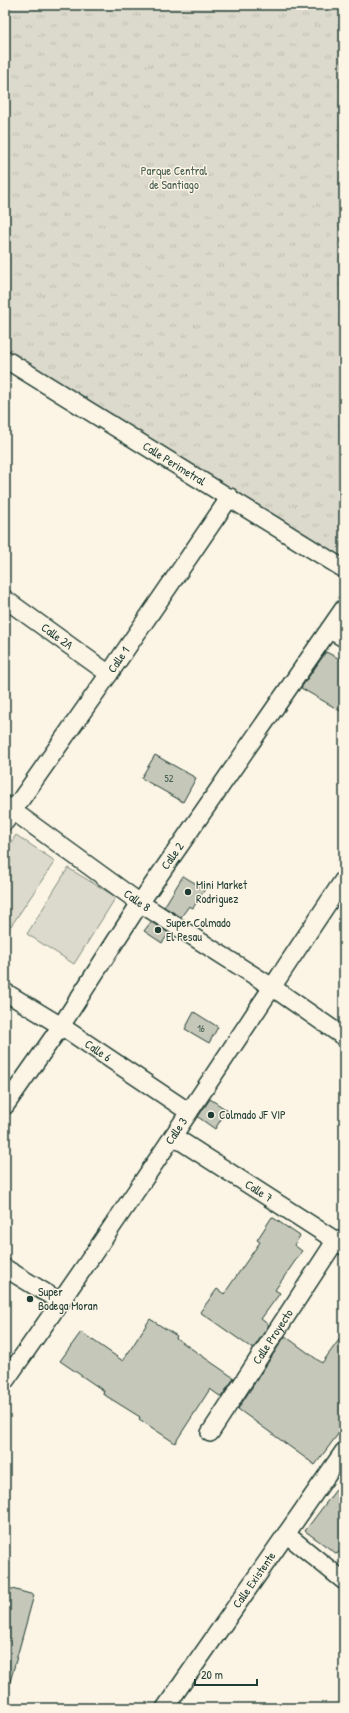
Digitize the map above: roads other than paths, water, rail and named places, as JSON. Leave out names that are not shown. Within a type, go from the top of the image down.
[{"type":"street","name":"Calle Perimetral","points":[[5,359],[344,569]]},
{"type":"street","name":"Calle 1","points":[[8,813],[109,674],[230,497]]},
{"type":"street","name":"Calle 2A","points":[[5,599],[109,674]]},
{"type":"street","name":"Calle 2","points":[[5,1106],[61,1026],[140,904],[337,634],[344,608]]},
{"type":"street","name":"Calle 8","points":[[8,813],[140,904],[272,986],[344,1037]]},
{"type":"street","name":"Calle 3","points":[[5,1381],[61,1302],[344,879]]},
{"type":"street","name":"Calle 6","points":[[5,992],[61,1026],[189,1112]]},
{"type":"street","name":"Calle 7","points":[[173,1136],[340,1243]]},
{"type":"street","name":"Calle Proyecto","points":[[210,1433],[340,1243]]},
{"type":"street","points":[[5,1268],[61,1302]]},
{"type":"street","name":"Calle Existente","points":[[165,1708],[344,1451]]},
{"type":"street","points":[[286,1534],[344,1581]]},
{"type":"place","name":"Mini Market Rodriguez","points":[[188,892]]},
{"type":"place","name":"Super Colmado El Pesau","points":[[158,930]]},
{"type":"place","name":"Colmado JF VIP","points":[[211,1115]]},
{"type":"place","name":"Super Bodega Moran","points":[[30,1299]]},
{"type":"park label","name":"Parque Central de Santiago","points":[[174,178]]}]
